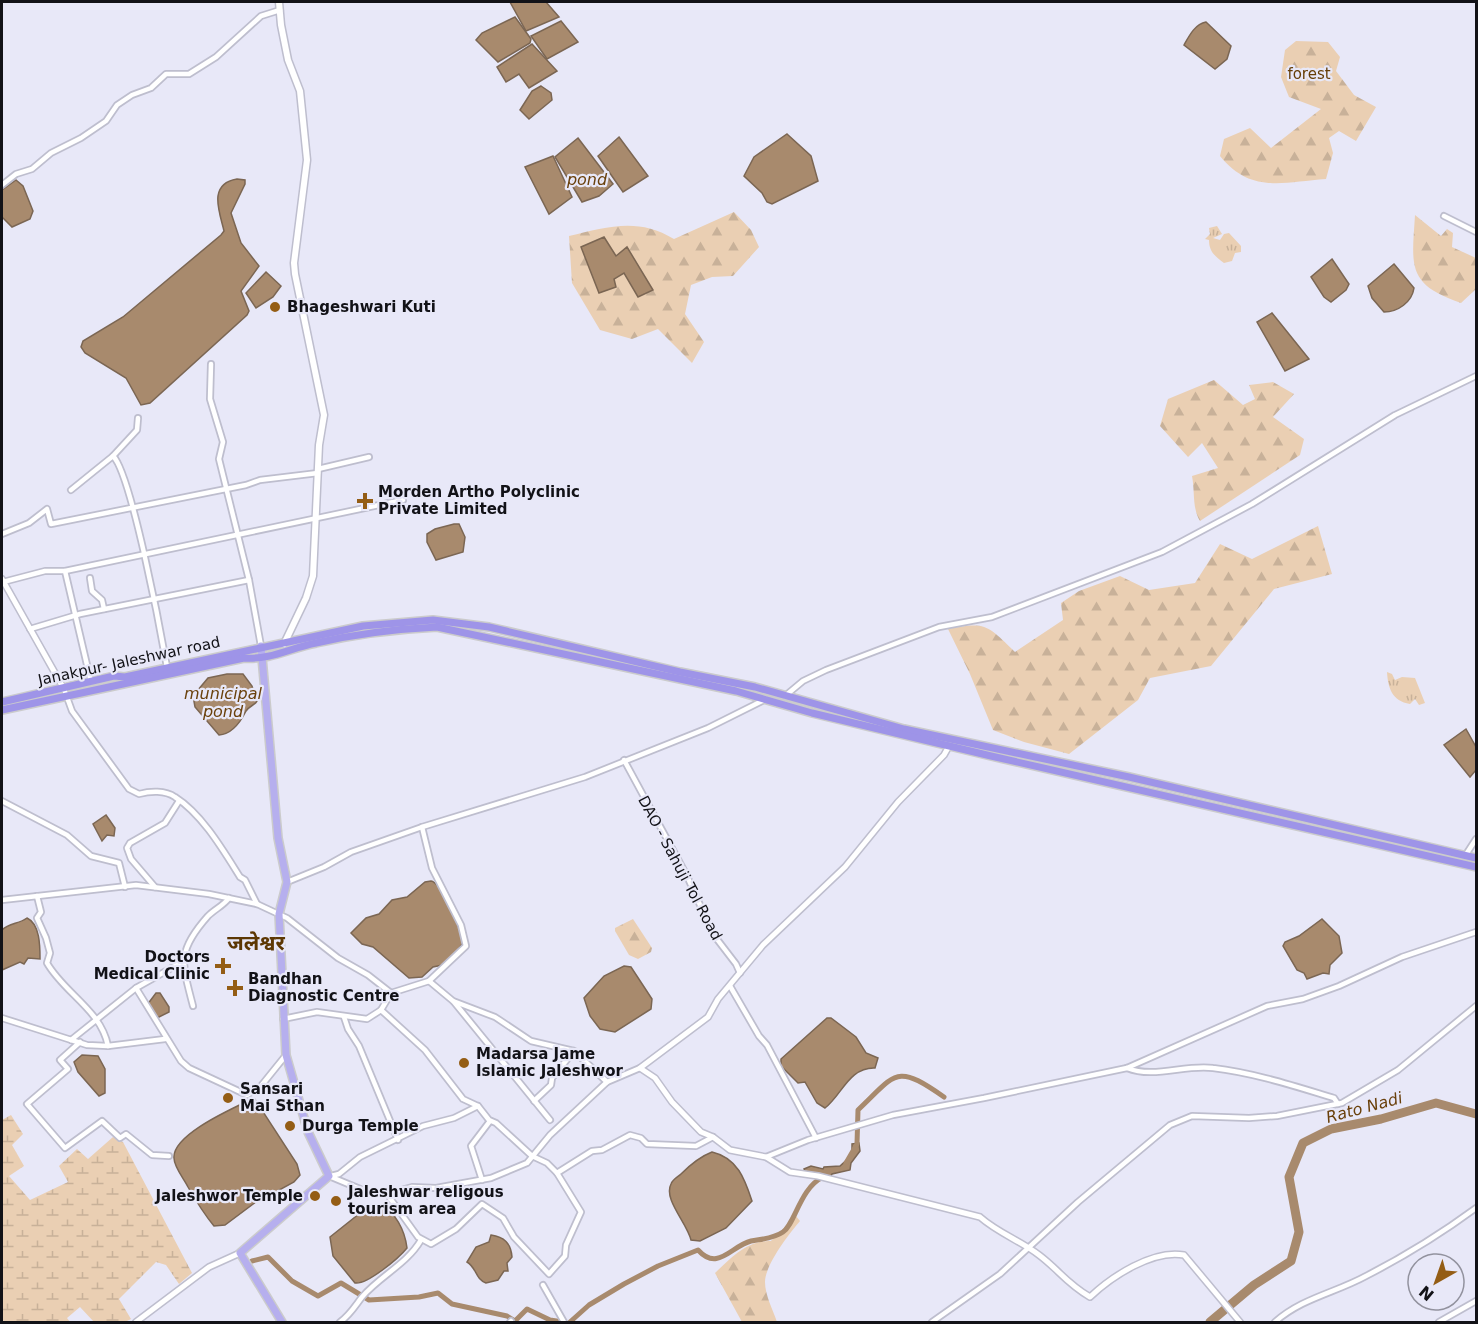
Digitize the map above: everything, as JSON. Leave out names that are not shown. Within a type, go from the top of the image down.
[{"type":"highway","name":"Janakpur- Jaleshwar road","points":[[2,702],[65,692],[91,682],[363,626],[422,620],[454,621],[755,687],[991,752]]},
{"type":"highway","points":[[2,710],[65,692],[244,658],[275,657],[288,649],[324,641],[407,628],[437,627],[494,637],[569,657],[754,700],[765,700],[949,746],[991,752],[1338,824],[1476,858]]},
{"type":"highway","points":[[991,752],[1476,867]]},
{"type":"main road","points":[[279,2],[288,60],[300,91],[307,160],[294,262],[324,415],[318,471],[313,576],[306,598],[284,644]]},
{"type":"main road","points":[[261,646],[278,838],[287,882],[279,915],[286,1055],[309,1132],[329,1176],[240,1253],[282,1323]]},
{"type":"street","points":[[2,185],[16,174],[32,169],[51,153],[81,138],[106,121],[117,105],[132,95],[151,88],[166,74],[189,74],[216,57],[261,16],[280,10]]},
{"type":"street","points":[[1444,216],[1476,232]]},
{"type":"street","points":[[212,364],[210,399],[223,442],[219,459],[249,580],[261,646]]},
{"type":"street","points":[[785,696],[803,681],[826,670],[939,627],[992,617],[1162,552],[1252,504],[1395,415],[1476,376]]},
{"type":"street","points":[[71,490],[113,456],[138,430],[138,417]]},
{"type":"street","points":[[113,456],[119,462],[134,506],[167,667]]},
{"type":"street","points":[[2,534],[29,523],[47,509],[51,524],[228,489],[260,480],[318,471],[369,457]]},
{"type":"street","points":[[257,904],[245,880],[240,877],[215,838],[179,801],[165,792],[148,791],[139,794],[129,789],[72,711],[65,692],[2,580],[45,571],[65,571],[403,500]]},
{"type":"street","points":[[65,571],[91,682]]},
{"type":"street","points":[[90,578],[92,591],[102,600],[104,609]]},
{"type":"street","points":[[30,629],[104,609],[249,580]]},
{"type":"street","points":[[287,882],[324,867],[351,852],[422,827],[585,777],[708,728],[754,700],[755,687]]},
{"type":"street","points":[[765,700],[768,691]]},
{"type":"street","points":[[329,1176],[366,1191],[387,1194],[412,1187],[436,1188],[482,1179],[527,1163],[607,1082],[640,1068],[700,1025],[740,973],[779,928],[845,867],[949,746]]},
{"type":"street","name":"DAO - Sahuji Tol Road","points":[[624,760],[687,876],[713,934],[739,968],[740,973]]},
{"type":"street","points":[[2,801],[67,835],[91,856],[119,863],[125,887]]},
{"type":"street","points":[[155,887],[131,859],[127,848],[130,843],[165,823],[179,801]]},
{"type":"street","points":[[283,1019],[317,1012],[367,1019],[381,1010],[391,993],[429,981],[466,946],[461,925],[432,868],[422,827]]},
{"type":"street","points":[[1465,856],[1476,839]]},
{"type":"street","points":[[2,900],[125,887],[155,887],[257,904],[287,918],[338,958],[368,975],[391,993]]},
{"type":"street","points":[[37,896],[41,912],[37,918],[50,953],[47,963],[95,1019],[106,1035],[108,1046]]},
{"type":"street","points":[[193,1006],[182,962],[184,952],[196,931],[229,898]]},
{"type":"street","points":[[766,1157],[816,1138],[893,1115],[1127,1068],[1267,1006],[1303,999],[1339,986],[1402,957],[1476,932]]},
{"type":"street","points":[[71,1040],[136,988],[182,962]]},
{"type":"street","points":[[429,981],[453,1001],[471,1021],[489,1048],[550,1120]]},
{"type":"street","points":[[730,986],[759,1036],[767,1045],[816,1138]]},
{"type":"street","points":[[136,988],[165,1039],[189,1068],[247,1095],[261,1086],[286,1055]]},
{"type":"street","points":[[453,1001],[495,1017],[531,1041],[574,1051],[607,1082]]},
{"type":"street","points":[[932,1323],[1000,1274],[1078,1202],[1119,1171],[1163,1130],[1186,1117],[1277,1116],[1338,1104],[1398,1070],[1476,1006]]},
{"type":"street","points":[[381,1010],[424,1050],[463,1099],[478,1106],[490,1121],[532,1156],[547,1163],[557,1173],[581,1212],[566,1245],[565,1257],[549,1274],[514,1237],[503,1218],[482,1204],[456,1229],[431,1244],[421,1240],[387,1194]]},
{"type":"street","points":[[344,1017],[348,1029],[359,1046],[398,1140]]},
{"type":"street","points":[[2,1018],[71,1040],[108,1046],[165,1039]]},
{"type":"street","points":[[80,1042],[60,1060],[68,1070],[27,1104],[65,1148],[102,1121],[120,1138],[126,1134],[152,1155],[169,1156]]},
{"type":"street","points":[[534,1101],[551,1085],[552,1078],[574,1051]]},
{"type":"street","points":[[640,1068],[655,1078],[672,1102],[701,1132],[713,1137],[730,1150],[766,1157],[780,1168],[798,1175],[818,1176],[975,1215],[1040,1255],[1064,1281],[1090,1297],[1116,1275],[1174,1253],[1184,1255],[1240,1323]]},
{"type":"street","points":[[1127,1068],[1146,1072],[1213,1068],[1265,1077],[1334,1098],[1338,1104]]},
{"type":"street","points":[[329,1176],[339,1174],[360,1157],[423,1126],[454,1118],[478,1106]]},
{"type":"street","points":[[482,1179],[471,1146],[490,1121]]},
{"type":"street","points":[[557,1173],[592,1151],[602,1150],[634,1134],[647,1144],[688,1147],[705,1143],[713,1137]]},
{"type":"street","points":[[1275,1323],[1310,1298],[1365,1277],[1439,1236],[1476,1208]]},
{"type":"street","points":[[340,1323],[351,1314],[362,1297],[414,1252],[421,1240]]},
{"type":"street","points":[[136,1323],[209,1267],[240,1253]]},
{"type":"street","points":[[543,1285],[564,1323]]},
{"type":"street","points":[[1439,1323],[1476,1301]]},
{"type":"green space","name":"forest","points":[[1296,41],[1328,42],[1340,57],[1336,71],[1354,95],[1376,107],[1356,141],[1339,131],[1329,138],[1333,153],[1326,179],[1281,183],[1256,181],[1243,176],[1220,156],[1224,139],[1250,128],[1271,148],[1321,109],[1289,97],[1281,77],[1285,50]]},
{"type":"green space","points":[[734,212],[751,230],[759,247],[733,276],[712,277],[691,285],[685,314],[704,342],[692,363],[658,329],[632,339],[600,330],[572,283],[569,236],[609,227],[635,226],[661,232],[674,239]]},
{"type":"green space","points":[[1415,215],[1441,236],[1447,229],[1453,233],[1452,247],[1476,258],[1476,289],[1461,303],[1430,288],[1421,280],[1416,271],[1413,248]]},
{"type":"green space","points":[[1217,226],[1222,234],[1213,238],[1220,240],[1224,234],[1229,233],[1241,246],[1241,252],[1235,253],[1232,261],[1224,263],[1211,251],[1209,240],[1205,239],[1210,234],[1209,228]]},
{"type":"green space","points":[[1214,380],[1243,405],[1255,399],[1249,385],[1273,382],[1294,394],[1273,417],[1304,439],[1300,455],[1200,521],[1195,505],[1192,476],[1218,468],[1202,443],[1188,457],[1160,426],[1168,399]]},
{"type":"green space","points":[[1318,526],[1332,574],[1274,589],[1211,666],[1150,678],[1138,700],[1069,754],[1024,742],[993,730],[948,629],[971,626],[986,628],[999,636],[1015,652],[1063,620],[1061,603],[1079,591],[1120,576],[1149,590],[1195,583],[1220,544],[1252,559]]},
{"type":"green space","points":[[1387,672],[1392,674],[1395,680],[1402,677],[1415,678],[1425,703],[1419,705],[1415,699],[1410,704],[1395,697],[1388,683]]},
{"type":"green space","points":[[633,919],[652,948],[651,952],[638,959],[629,955],[615,931],[615,928]]},
{"type":"green space","points":[[11,1115],[23,1134],[12,1145],[24,1166],[9,1176],[30,1200],[68,1182],[59,1166],[77,1149],[88,1159],[113,1137],[123,1142],[192,1273],[179,1284],[166,1265],[156,1262],[119,1299],[131,1319],[125,1322],[94,1322],[80,1307],[67,1318],[70,1322],[2,1322],[2,1120]]},
{"type":"green space","points":[[796,1216],[800,1221],[778,1250],[766,1275],[766,1292],[777,1322],[742,1322],[715,1273],[733,1256],[754,1243],[771,1241]]},
{"type":"water","points":[[510,2],[546,2],[559,17],[526,31]]},
{"type":"water","points":[[515,17],[531,39],[530,43],[498,62],[476,40],[482,33]]},
{"type":"water","points":[[561,21],[578,42],[547,59],[531,36]]},
{"type":"water","points":[[1206,22],[1231,46],[1227,59],[1215,69],[1184,45],[1190,34]]},
{"type":"water","points":[[532,44],[557,71],[529,88],[519,74],[506,82],[497,67]]},
{"type":"water","points":[[541,86],[551,93],[552,100],[529,119],[520,110],[532,91]]},
{"type":"water","points":[[787,134],[811,156],[818,181],[772,204],[767,202],[762,193],[744,176],[754,157]]},
{"type":"water","points":[[619,137],[648,176],[623,192],[598,156]]},
{"type":"water","name":"pond","points":[[578,138],[613,184],[599,196],[582,202],[555,157]]},
{"type":"water","name":"pond","points":[[553,156],[572,197],[549,214],[525,167]]},
{"type":"water","points":[[237,179],[245,180],[245,184],[231,213],[241,243],[259,266],[241,291],[249,311],[150,403],[141,405],[126,378],[85,353],[81,347],[83,341],[123,317],[221,235],[224,231],[218,208],[219,193],[228,182]]},
{"type":"water","points":[[16,180],[23,186],[33,211],[30,219],[12,227],[2,217],[2,190]]},
{"type":"water","points":[[604,237],[616,256],[627,247],[653,290],[638,297],[624,273],[614,279],[616,287],[599,293],[581,247]]},
{"type":"water","points":[[1332,259],[1349,284],[1346,290],[1331,302],[1324,297],[1311,277]]},
{"type":"water","points":[[1394,264],[1414,288],[1413,293],[1404,305],[1384,312],[1372,298],[1368,286]]},
{"type":"water","points":[[266,272],[281,286],[273,297],[256,308],[246,293]]},
{"type":"water","points":[[1272,313],[1309,359],[1285,371],[1257,322]]},
{"type":"water","points":[[459,524],[465,537],[463,552],[436,560],[427,542],[427,534],[435,529]]},
{"type":"water","name":"municipal pond","points":[[227,674],[243,674],[252,686],[257,701],[247,709],[232,730],[219,735],[195,707],[193,696],[208,678]]},
{"type":"water","points":[[1466,729],[1476,747],[1476,770],[1470,777],[1444,745]]},
{"type":"water","points":[[106,815],[115,828],[114,836],[107,835],[102,841],[93,824]]},
{"type":"water","points":[[431,881],[440,889],[445,898],[455,918],[463,943],[447,964],[433,967],[422,977],[409,978],[373,947],[362,944],[351,933],[366,918],[379,914],[392,900],[407,897],[425,882]]},
{"type":"water","points":[[27,918],[37,930],[40,959],[28,958],[24,964],[20,962],[2,970],[2,930]]},
{"type":"water","points":[[1322,919],[1339,936],[1342,953],[1330,965],[1329,974],[1323,973],[1307,979],[1304,973],[1297,970],[1283,946],[1285,942],[1299,936]]},
{"type":"water","points":[[624,966],[631,967],[652,999],[651,1009],[615,1032],[600,1029],[590,1016],[584,998],[604,976]]},
{"type":"water","points":[[156,993],[160,993],[169,1007],[169,1012],[157,1018],[147,1005]]},
{"type":"water","points":[[827,1018],[831,1018],[856,1037],[866,1053],[878,1058],[875,1068],[866,1069],[852,1077],[825,1108],[817,1103],[805,1082],[798,1083],[781,1066],[781,1059]]},
{"type":"water","points":[[82,1055],[98,1056],[105,1069],[105,1093],[99,1096],[78,1072],[74,1062]]},
{"type":"water","points":[[254,1098],[297,1164],[300,1175],[294,1182],[272,1194],[268,1193],[225,1225],[214,1226],[177,1169],[174,1162],[176,1149],[183,1140],[206,1122]]},
{"type":"water","points":[[859,1143],[860,1151],[851,1163],[850,1170],[832,1174],[830,1178],[817,1173],[806,1174],[804,1169],[811,1166],[823,1169],[840,1166],[852,1155],[852,1144]]},
{"type":"water","points":[[712,1152],[728,1159],[739,1171],[752,1201],[726,1228],[700,1241],[691,1240],[673,1204],[669,1190],[674,1179],[703,1156]]},
{"type":"water","points":[[378,1205],[395,1217],[404,1235],[407,1248],[375,1275],[355,1283],[333,1256],[330,1237],[369,1206]]},
{"type":"water","points":[[491,1235],[500,1237],[506,1242],[512,1257],[507,1263],[508,1271],[504,1271],[498,1280],[486,1283],[467,1262],[476,1247],[489,1242]]},
{"type":"waterway","points":[[846,1163],[857,1144],[858,1110],[889,1081],[906,1076],[928,1086],[944,1097]]},
{"type":"waterway","name":"Rato Nadi","points":[[1210,1322],[1254,1285],[1291,1261],[1299,1232],[1289,1177],[1303,1143],[1331,1129],[1381,1119],[1436,1103],[1476,1114]]},
{"type":"waterway","points":[[570,1322],[589,1305],[658,1266],[698,1250],[712,1259],[718,1258],[751,1241],[783,1232],[791,1222],[803,1197],[815,1182],[823,1177]]},
{"type":"waterway","points":[[252,1261],[268,1257],[292,1281],[318,1296],[341,1283],[369,1300],[419,1297],[438,1293],[452,1304],[507,1316],[515,1321],[527,1309],[550,1320],[563,1322]]},
{"type":"place","name":"Bhageshwari Kuti","points":[[275,307]]},
{"type":"place","name":"Morden Artho Polyclinic Private Limited","points":[[365,501]]},
{"type":"place","name":"Doctors Medical Clinic","points":[[223,966]]},
{"type":"place","name":"Bandhan Diagnostic Centre","points":[[235,988]]},
{"type":"place","name":"Madarsa Jame Islamic Jaleshwor","points":[[464,1063]]},
{"type":"place","name":"Sansari Mai Sthan","points":[[228,1098]]},
{"type":"place","name":"Durga Temple","points":[[290,1126]]},
{"type":"place","name":"Jaleshwor Temple","points":[[315,1196]]},
{"type":"place","name":"Jaleshwar religous tourism area","points":[[336,1201]]},
{"type":"district","name":"जलेश्वर","points":[[256,943]]}]
